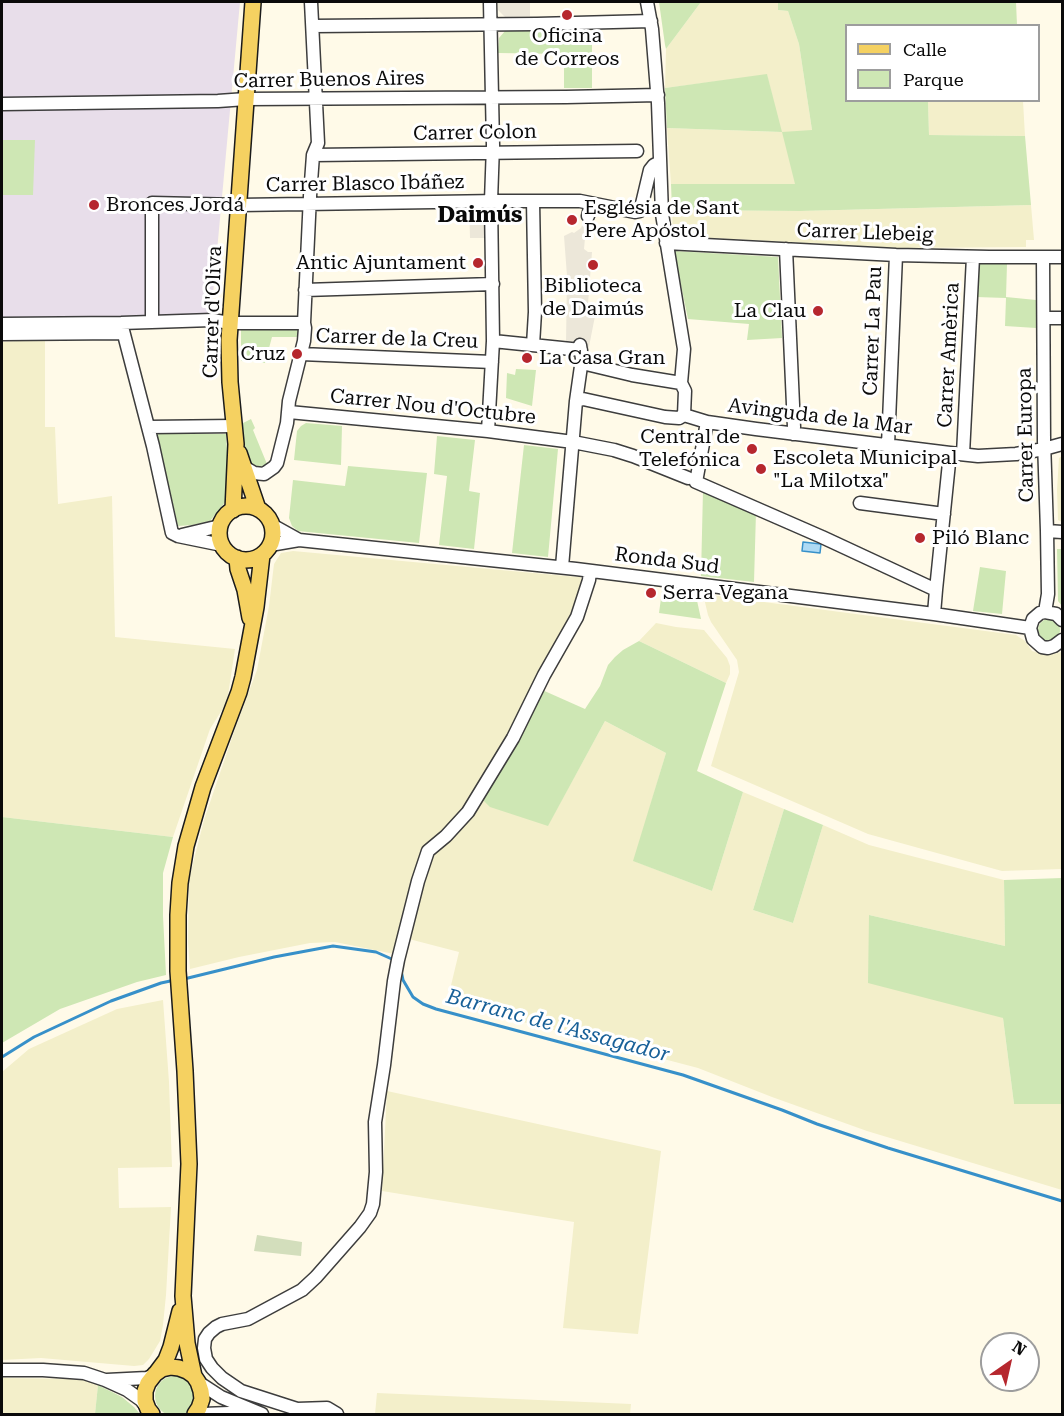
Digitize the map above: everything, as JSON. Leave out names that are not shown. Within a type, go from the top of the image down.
[{"type":"main road","name":"Carrer d'Oliva","points":[[233,510],[236,444],[224,322],[232,205],[246,99],[253,2]]},
{"type":"main road","name":"Carrer d'Oliva","points":[[236,444],[258,509]]},
{"type":"main road","points":[[195,1414],[202,1400],[187,1343],[183,1296],[189,1164],[178,971],[180,883],[186,846],[208,774],[239,692],[247,660],[266,550],[272,538],[272,525],[258,509],[241,507],[225,516],[220,526],[220,539],[226,552],[245,560],[254,559],[266,550]]},
{"type":"main road","points":[[237,558],[251,627]]},
{"type":"main road","points":[[150,1413],[145,1401],[145,1391],[154,1374],[166,1360],[183,1296]]},
{"type":"main road","points":[[154,1374],[171,1367],[187,1371],[196,1379]]},
{"type":"street","points":[[244,467],[254,473],[264,474],[276,463],[305,335],[305,290],[313,155],[318,143],[311,2]]},
{"type":"street","points":[[488,431],[493,341],[490,2]]},
{"type":"street","points":[[647,2],[658,96],[662,214],[684,348],[681,383],[685,391],[684,415]]},
{"type":"street","points":[[313,26],[651,21]]},
{"type":"street","name":"Carrer Buenos Aires","points":[[2,104],[246,99],[658,96]]},
{"type":"street","name":"Carrer Colon","points":[[313,155],[637,151]]},
{"type":"street","name":"Carrer Blasco Ibáñez","points":[[152,321],[152,202],[310,205],[580,201],[589,210],[638,212],[650,170],[660,162]]},
{"type":"street","points":[[532,345],[535,312],[533,201]]},
{"type":"street","name":"Carrer Llebeig","points":[[666,243],[896,255],[1062,256]]},
{"type":"street","points":[[786,249],[793,434]]},
{"type":"street","name":"Carrer La Pau","points":[[888,445],[896,255]]},
{"type":"street","name":"Carrer Amèrica","points":[[963,454],[973,257]]},
{"type":"street","name":"Carrer Europa","points":[[1043,257],[1044,449],[1048,594],[1045,612]]},
{"type":"street","points":[[305,290],[493,284]]},
{"type":"street","points":[[1044,318],[1062,318]]},
{"type":"street","points":[[2,334],[122,328],[152,321],[304,323]]},
{"type":"street","points":[[2,324],[122,328]]},
{"type":"street","points":[[122,328],[149,426],[172,533],[222,545]]},
{"type":"street","points":[[493,341],[580,347],[582,363],[576,401],[562,567]]},
{"type":"street","name":"Carrer de la Creu","points":[[301,354],[492,362]]},
{"type":"street","points":[[582,363],[632,375],[681,383]]},
{"type":"street","name":"Avinguda de la Mar","points":[[576,401],[583,399],[665,417],[679,418],[684,415],[707,422],[950,453],[994,455],[1044,449],[1062,444]]},
{"type":"street","name":"Carrer Nou d'Octubre","points":[[289,412],[573,441],[633,456],[812,532],[936,590]]},
{"type":"street","points":[[692,480],[707,422]]},
{"type":"street","points":[[149,426],[235,426]]},
{"type":"street","points":[[934,614],[950,453]]},
{"type":"street","points":[[860,503],[944,514]]},
{"type":"street","points":[[272,525],[300,540]]},
{"type":"street","points":[[178,536],[220,526]]},
{"type":"street","points":[[1047,531],[1062,532]]},
{"type":"street","points":[[266,550],[300,540]]},
{"type":"street","name":"Ronda Sud","points":[[300,540],[562,567],[1030,628]]},
{"type":"street","points":[[337,1414],[327,1408],[297,1409],[241,1391],[212,1368],[206,1359],[205,1339],[216,1327],[248,1319],[302,1290],[353,1236],[370,1214],[376,1180],[375,1122],[394,981],[418,881],[428,851],[446,836],[468,812],[513,738],[544,675],[580,611],[590,571]]},
{"type":"street","points":[[1062,620],[1056,614],[1045,612],[1033,619],[1030,628],[1033,639],[1042,647],[1054,646],[1062,640]]},
{"type":"street","points":[[2,1370],[84,1373],[105,1380],[135,1395],[150,1413]]},
{"type":"street","points":[[105,1380],[147,1378],[154,1374]]},
{"type":"street","points":[[196,1379],[221,1396],[262,1414]]},
{"type":"street","points":[[203,1414],[246,1414]]},
{"type":"shaded area","points":[[2,2],[240,2],[211,316],[2,330]]},
{"type":"shaded area","points":[[498,2],[530,2],[530,16],[505,17],[498,10]]},
{"type":"shaded area","points":[[701,2],[778,2],[778,10],[788,11],[799,44],[812,130],[795,184],[671,184],[667,128],[781,132],[767,75],[665,88],[666,49]]},
{"type":"shaded area","points":[[928,102],[1023,102],[1025,136],[929,135]]},
{"type":"shaded area","points":[[484,201],[492,238],[470,238],[469,202]]},
{"type":"shaded area","points":[[1031,205],[1034,240],[1026,240],[1026,247],[896,248],[677,236],[673,233],[672,210],[800,211]]},
{"type":"shaded area","points":[[591,215],[586,227],[584,249],[592,252],[588,304],[592,305],[590,315],[595,316],[587,357],[566,343],[567,276],[564,236],[581,228],[586,217]]},
{"type":"shaded area","points":[[45,339],[45,427],[55,427],[58,504],[112,496],[115,637],[235,649],[227,702],[210,729],[173,837],[2,817],[2,342]]},
{"type":"shaded area","points":[[1062,456],[1062,522],[1058,520],[1057,490],[1059,458]]},
{"type":"shaded area","points":[[293,551],[580,577],[583,582],[578,602],[510,736],[463,811],[426,847],[394,954],[335,942],[310,943],[190,969],[189,879],[204,820],[257,670],[274,564],[281,553]]},
{"type":"shaded area","points":[[703,594],[1016,635],[1025,641],[1032,651],[1047,655],[1062,652],[1062,869],[1002,871],[868,834],[711,766],[739,672],[737,660],[711,622]]},
{"type":"shaded area","points":[[656,623],[704,630],[727,658],[730,674],[726,683],[639,641]]},
{"type":"shaded area","points":[[605,721],[666,753],[634,861],[712,891],[743,792],[784,809],[753,910],[793,923],[823,825],[869,845],[1004,880],[1005,946],[869,915],[1003,1018],[1014,1104],[1062,1104],[1062,1190],[867,1131],[698,1068],[447,1002],[459,952],[409,939],[431,853],[481,798],[548,825]]},
{"type":"shaded area","points":[[163,1000],[172,1167],[118,1168],[119,1208],[171,1207],[166,1295],[160,1341],[143,1365],[41,1358],[2,1360],[2,1072],[29,1049],[117,1009]]},
{"type":"shaded area","points":[[387,1091],[661,1151],[638,1334],[563,1328],[574,1222],[382,1191]]},
{"type":"shaded area","points":[[2,1378],[80,1379],[98,1385],[95,1414],[2,1414]]},
{"type":"shaded area","points":[[377,1393],[631,1404],[630,1414],[375,1414]]},
{"type":"green space","points":[[659,2],[701,2],[666,49],[665,45]]},
{"type":"green space","points":[[778,2],[1016,2],[1017,24],[845,24],[845,102],[928,102],[929,135],[1025,136],[1031,205],[800,211],[672,210],[671,184],[795,184],[782,132],[812,130],[799,44],[788,11],[778,10]]},
{"type":"green space","points":[[505,31],[592,31],[592,88],[564,88],[564,54],[498,53],[499,38]]},
{"type":"green space","points":[[767,74],[782,132],[667,128],[665,88]]},
{"type":"green space","points":[[2,140],[35,140],[33,195],[2,195]]},
{"type":"green space","points":[[674,251],[778,257],[782,338],[747,340],[749,324],[688,319]]},
{"type":"green space","points":[[978,263],[1007,264],[1006,297],[1036,300],[1036,328],[1005,326],[1006,298],[976,297]]},
{"type":"green space","points":[[241,330],[302,330],[300,337],[272,337],[265,363],[241,361]]},
{"type":"green space","points":[[516,369],[536,370],[532,406],[506,398],[507,373],[515,375]]},
{"type":"green space","points":[[251,419],[255,428],[253,430],[267,464],[257,467],[251,465],[247,460],[241,424]]},
{"type":"green space","points":[[306,423],[342,426],[341,465],[294,460],[297,431]]},
{"type":"green space","points":[[157,434],[226,434],[229,489],[226,501],[210,521],[178,526]]},
{"type":"green space","points":[[437,436],[475,440],[469,491],[480,493],[474,549],[439,545],[447,476],[434,474]]},
{"type":"green space","points":[[524,445],[558,449],[548,557],[512,553]]},
{"type":"green space","points":[[348,466],[427,473],[419,543],[298,531],[292,526],[289,518],[293,480],[345,486]]},
{"type":"green space","points":[[703,490],[756,512],[754,582],[701,576]]},
{"type":"green space","points":[[1057,549],[1062,549],[1062,606],[1058,601]]},
{"type":"green space","points":[[980,567],[1006,571],[1002,614],[973,611]]},
{"type":"green space","points":[[662,591],[696,596],[701,619],[659,613]]},
{"type":"green space","points":[[1049,619],[1059,626],[1060,630],[1053,640],[1049,641],[1039,634],[1038,630],[1045,620]]},
{"type":"green space","points":[[639,641],[726,683],[697,771],[743,792],[712,891],[633,861],[666,753],[605,721],[548,826],[490,807],[481,798],[540,689],[585,709],[600,686],[608,665],[623,650]]},
{"type":"green space","points":[[784,809],[823,825],[793,923],[753,910]]},
{"type":"green space","points":[[2,817],[173,837],[163,873],[166,975],[137,982],[60,1009],[2,1043]]},
{"type":"green space","points":[[1062,878],[1062,1104],[1014,1104],[1003,1018],[868,983],[869,915],[1005,946],[1004,880]]},
{"type":"green space","points":[[257,1235],[302,1242],[301,1256],[254,1251]]},
{"type":"green space","points":[[175,1376],[189,1382],[195,1396],[189,1410],[175,1416],[161,1410],[155,1396],[161,1382]]},
{"type":"green space","points":[[98,1385],[122,1397],[140,1414],[95,1414]]},
{"type":"water","points":[[803,542],[821,544],[820,553],[802,551]]},
{"type":"waterway","name":"Barranc de l'Assagador","points":[[184,979],[274,957],[333,946],[376,952],[394,960]]},
{"type":"waterway","name":"Barranc de l'Assagador","points":[[401,970],[403,980],[413,997],[436,1009],[683,1075],[888,1148],[1062,1201]]},
{"type":"waterway","name":"Barranc de l'Assagador","points":[[2,1057],[34,1037],[111,1001],[175,980]]},
{"type":"place","name":"Oficina de Correos","points":[[567,15]]},
{"type":"place","name":"Bronces Jordá","points":[[94,205]]},
{"type":"place","name":"Església de Sant Pere Apóstol","points":[[572,220]]},
{"type":"place","name":"Antic Ajuntament","points":[[478,263]]},
{"type":"place","name":"Biblioteca de Daimús","points":[[593,265]]},
{"type":"place","name":"La Clau","points":[[818,311]]},
{"type":"place","name":"Cruz","points":[[297,354]]},
{"type":"place","name":"La Casa Gran","points":[[527,358]]},
{"type":"place","name":"Central de Telefónica","points":[[752,449]]},
{"type":"place","name":"Escoleta Municipal \"La Milotxa\"","points":[[761,469]]},
{"type":"place","name":"Piló Blanc","points":[[920,538]]},
{"type":"place","name":"Serra Vegana","points":[[651,593]]},
{"type":"district","name":"Daimús","points":[[480,216]]}]
